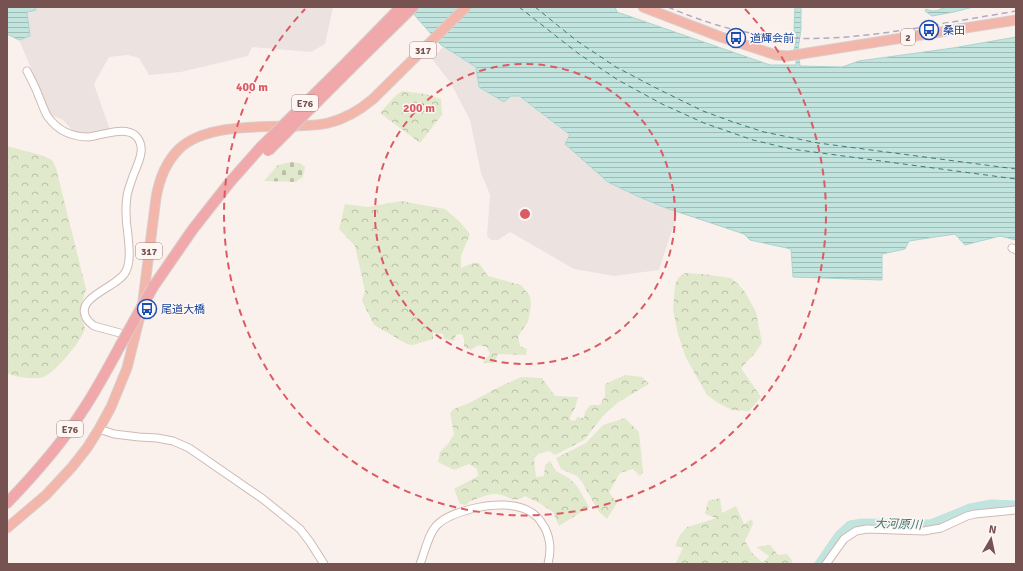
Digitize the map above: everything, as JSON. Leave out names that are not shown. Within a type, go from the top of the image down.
[{"type":"highway","name":"E76","points":[[265,149],[401,7]]},
{"type":"highway","name":"E76","points":[[7,504],[38,471],[68,432],[91,397],[153,287],[180,246],[230,182],[413,7]]},
{"type":"highway","name":"317","points":[[7,528],[46,495],[72,467],[100,429],[111,407],[127,368],[142,308],[159,185],[164,170],[179,149],[190,140],[198,136],[221,130],[327,124],[350,115],[366,105],[379,93],[466,7]]},
{"type":"highway","name":"2","points":[[643,7],[721,37],[776,55],[797,55],[1016,20]]},
{"type":"street","points":[[27,71],[35,86],[47,116],[62,130],[67,133],[84,137],[124,131],[135,136],[141,144],[141,157],[130,185],[126,204],[129,248],[127,270],[125,274],[116,282],[89,300],[85,306],[84,312],[86,318],[94,326],[135,338]]},
{"type":"street","points":[[100,429],[114,434],[173,441],[189,448],[263,499],[300,529],[324,564]]},
{"type":"street","points":[[420,564],[426,546],[437,525],[453,515],[463,511],[478,507],[501,505],[524,509],[536,515],[542,522],[550,544],[548,564]]},
{"type":"street","points":[[826,564],[844,539],[856,531],[867,529],[924,531],[941,528],[975,514],[1016,510]]},
{"type":"shaded area","points":[[35,7],[336,7],[333,8],[325,44],[311,52],[252,47],[248,56],[181,72],[149,75],[139,58],[128,55],[109,57],[94,84],[110,130],[87,134],[75,133],[63,120],[51,115],[19,40],[30,36],[27,12],[36,9]]},
{"type":"shaded area","points":[[443,47],[476,67],[479,87],[511,96],[518,96],[666,208],[678,212],[659,270],[614,276],[574,269],[510,232],[498,240],[491,240],[487,236],[490,195],[481,173],[470,120],[450,82],[432,59]]},
{"type":"green space","points":[[402,91],[425,94],[441,99],[442,115],[420,143],[380,113],[395,96]]},
{"type":"green space","points":[[7,146],[44,156],[52,160],[56,168],[86,289],[80,310],[85,329],[81,337],[62,362],[52,372],[39,378],[25,378],[7,373]]},
{"type":"green space","points":[[291,162],[300,163],[305,167],[303,177],[296,182],[264,181],[278,165]]},
{"type":"green space","points":[[401,201],[445,209],[459,221],[470,234],[461,256],[461,268],[473,263],[479,263],[488,276],[521,285],[530,296],[531,305],[528,322],[518,336],[520,346],[527,349],[526,355],[498,354],[494,363],[483,363],[490,354],[487,347],[478,345],[471,350],[464,347],[464,339],[462,334],[456,335],[454,341],[444,339],[443,334],[433,333],[433,339],[413,345],[407,344],[374,325],[362,301],[365,291],[355,246],[339,229],[345,204],[368,207]]},
{"type":"green space","points":[[685,273],[731,278],[745,292],[756,312],[762,343],[741,368],[761,397],[749,411],[732,410],[718,403],[707,395],[686,358],[678,334],[673,310],[675,285],[678,278]]},
{"type":"green space","points":[[625,375],[642,377],[649,384],[617,403],[603,416],[584,440],[555,455],[549,451],[538,454],[534,459],[536,477],[544,476],[545,465],[550,461],[556,471],[569,478],[577,486],[589,507],[559,526],[553,512],[525,496],[514,499],[500,494],[492,494],[470,501],[466,505],[460,504],[454,489],[478,476],[477,469],[469,464],[454,470],[438,462],[440,452],[448,444],[454,434],[450,413],[454,409],[521,377],[542,378],[555,396],[578,397],[575,408],[570,417],[570,420],[575,421],[577,417],[584,418],[585,412],[590,405],[600,405],[605,396],[605,384]]},
{"type":"green space","points":[[625,418],[639,432],[643,472],[640,476],[633,469],[620,473],[609,492],[617,503],[607,519],[599,512],[577,476],[561,469],[556,458],[586,443],[603,425]]},
{"type":"green space","points":[[720,498],[722,513],[736,506],[744,524],[752,519],[753,524],[745,541],[752,553],[763,563],[769,556],[756,547],[770,545],[778,555],[787,554],[792,560],[792,564],[664,564],[676,563],[683,548],[675,546],[680,535],[687,527],[716,518],[705,514],[708,501]]},
{"type":"water","points":[[7,7],[35,7],[36,10],[27,12],[30,36],[19,40],[7,34]]},
{"type":"water","points":[[409,7],[615,7],[617,12],[770,65],[796,65],[794,51],[797,35],[794,30],[795,7],[801,7],[801,29],[798,50],[800,66],[842,67],[859,61],[953,48],[1016,37],[1016,240],[1000,236],[965,245],[955,234],[909,241],[905,249],[882,254],[882,280],[793,277],[791,249],[750,240],[744,234],[666,208],[608,182],[565,144],[570,135],[519,96],[511,96],[504,102],[479,87],[476,67],[441,45]]},
{"type":"water","points":[[946,7],[973,7],[932,16],[925,11],[926,9],[934,11]]},
{"type":"waterway","name":"大河原川","points":[[819,564],[839,535],[850,525],[862,523],[931,524],[970,508],[991,504],[1016,505]]},
{"type":"ferry route","points":[[519,7],[579,54],[618,80],[662,104],[704,123],[753,140],[791,149],[1016,179]]},
{"type":"ferry route","points":[[535,7],[577,41],[616,67],[703,111],[733,122],[764,132],[818,143],[1016,169]]},
{"type":"railway","points":[[668,7],[731,29],[788,38],[823,38],[876,34],[1016,11]]},
{"type":"place","name":"桑田","points":[[929,30]]},
{"type":"place","name":"道輝会前","points":[[736,38]]},
{"type":"place","name":"尾道大橋","points":[[147,309]]}]
